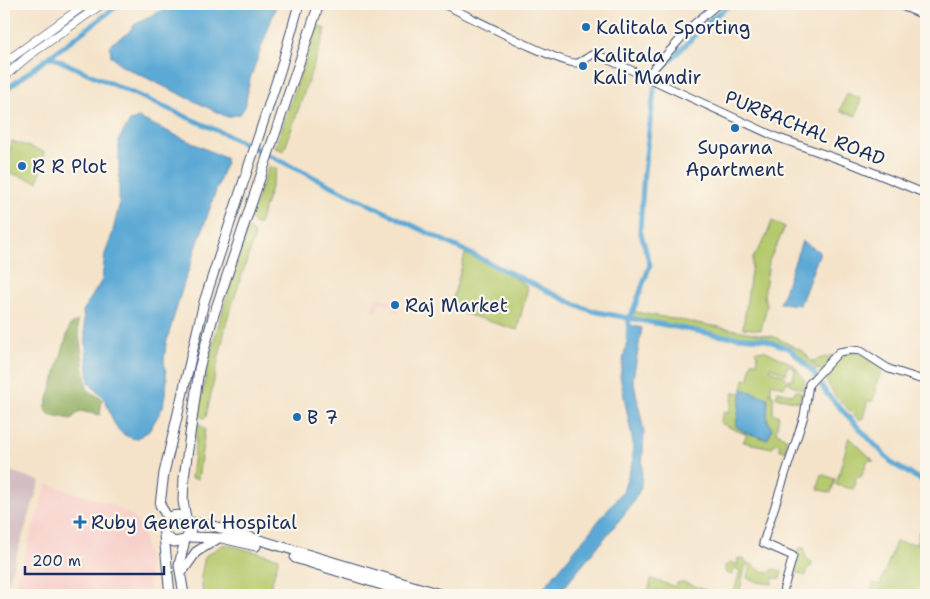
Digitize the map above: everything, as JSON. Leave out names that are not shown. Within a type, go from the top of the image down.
[{"type":"main road","points":[[4,63],[86,4]]},
{"type":"main road","points":[[4,77],[27,57],[102,4]]},
{"type":"main road","points":[[168,518],[160,504],[164,473],[174,422],[209,281],[257,142],[300,4]]},
{"type":"main road","points":[[184,595],[182,572],[179,566],[191,530],[183,501],[184,478],[199,369],[213,317],[264,162],[320,4]]},
{"type":"main road","points":[[170,595],[163,525],[168,518],[177,514],[188,520],[443,595]]},
{"type":"main road","points":[[164,535],[174,542],[187,538],[222,538],[256,546],[414,595]]},
{"type":"main road","points":[[182,572],[200,549],[222,538]]},
{"type":"street","name":"PURBACHAL ROAD","points":[[443,4],[555,57],[578,63],[594,54],[776,137],[926,194]]},
{"type":"street","points":[[647,79],[694,24],[718,4]]},
{"type":"street","points":[[897,4],[926,16]]},
{"type":"street","points":[[782,595],[793,556],[764,544],[804,416],[810,383],[839,352],[855,350],[866,353],[900,374],[926,381]]},
{"type":"shaded area","name":"Raj Market","points":[[376,297],[401,304],[398,313],[393,311],[394,306],[380,302],[376,313],[372,312]]},
{"type":"shaded area","points":[[4,469],[40,481],[4,595]]},
{"type":"shaded area","points":[[47,484],[111,504],[131,515],[141,527],[148,558],[150,595],[12,595]]},
{"type":"green space","points":[[317,26],[326,29],[284,151],[275,148]]},
{"type":"green space","points":[[847,93],[861,99],[856,116],[840,111]]},
{"type":"green space","points":[[12,141],[44,152],[38,182],[4,171]]},
{"type":"green space","points":[[269,166],[277,169],[259,224],[255,225],[250,218]]},
{"type":"green space","points":[[772,221],[785,227],[769,261],[764,296],[767,305],[761,330],[743,328],[753,258],[766,237]]},
{"type":"green space","points":[[248,227],[255,236],[227,320],[206,417],[203,418],[199,415],[209,357]]},
{"type":"green space","points":[[465,254],[497,266],[528,287],[517,330],[450,309]]},
{"type":"green space","points":[[635,312],[775,337],[804,352],[818,370],[813,372],[790,349],[763,339],[722,336],[629,317]]},
{"type":"green space","points":[[77,321],[87,390],[102,399],[100,415],[80,411],[71,419],[50,415],[45,409],[70,325]]},
{"type":"green space","points":[[764,350],[794,365],[805,381],[803,390],[790,384],[789,379],[793,379],[795,369],[787,365],[786,374],[771,367],[771,370],[785,376],[788,382],[784,387],[771,383],[771,393],[769,393],[773,395],[773,413],[779,416],[776,432],[786,438],[786,452],[779,449],[780,445],[775,443],[772,448],[743,442],[747,435],[720,423],[724,412],[729,413],[734,392],[742,393],[736,426],[765,440],[770,426],[767,415],[768,398],[742,389],[744,379],[749,379],[752,362],[757,362],[758,356],[755,351]]},
{"type":"green space","points":[[844,353],[859,353],[883,369],[874,388],[877,389],[872,402],[868,400],[863,418],[859,420],[836,397],[823,376],[825,370],[822,372],[812,361],[833,355],[828,366]]},
{"type":"green space","points":[[796,390],[802,393],[799,402],[776,397],[778,391],[793,395]]},
{"type":"green space","points":[[198,423],[205,429],[198,479],[191,478]]},
{"type":"green space","points":[[849,437],[874,461],[868,460],[861,477],[857,477],[855,480],[856,483],[853,489],[836,485]]},
{"type":"green space","points":[[821,474],[835,479],[831,493],[818,489]]},
{"type":"green space","points":[[919,531],[926,533],[926,595],[870,595],[873,583],[880,585],[896,542],[915,544],[917,543]]},
{"type":"green space","points":[[224,544],[279,558],[268,595],[203,595],[201,577],[205,556]]},
{"type":"green space","points":[[799,548],[804,548],[806,558],[812,562],[811,567],[808,567],[806,576],[792,571],[791,562],[796,560]]},
{"type":"green space","points":[[738,558],[744,559],[748,564],[745,567],[739,595],[733,595],[740,571],[735,568],[732,575],[725,572],[725,566],[732,562],[737,565]]},
{"type":"green space","points":[[750,563],[756,568],[769,573],[773,569],[782,571],[780,579],[773,577],[772,584],[747,578]]},
{"type":"green space","points":[[651,579],[676,587],[677,583],[683,582],[714,593],[713,595],[667,595],[668,592],[657,589],[655,595],[648,595]]},
{"type":"water","points":[[173,4],[277,4],[250,79],[245,107],[240,114],[227,117],[122,66],[111,56],[110,47],[112,43],[128,33],[134,25]]},
{"type":"water","points":[[139,118],[225,158],[226,162],[184,283],[166,343],[164,360],[167,381],[163,407],[149,431],[136,439],[128,437],[117,429],[103,397],[89,383],[83,311],[102,280],[105,254],[119,206],[119,139],[130,121]]},
{"type":"water","points":[[802,241],[820,252],[800,305],[780,303]]},
{"type":"water","points":[[630,325],[642,328],[633,378],[644,432],[641,488],[630,507],[558,595],[538,595],[623,491],[633,461],[633,443],[620,376]]},
{"type":"water","points":[[742,389],[768,398],[767,420],[772,429],[768,439],[746,433],[736,426]]},
{"type":"waterway","points":[[4,91],[120,4]]},
{"type":"waterway","points":[[628,339],[629,317],[650,265],[640,230],[644,172],[656,75],[710,20],[731,4]]},
{"type":"waterway","points":[[51,57],[225,134],[578,306],[597,312],[722,336],[763,339],[790,349],[813,372],[827,394],[893,464],[926,483]]},
{"type":"place","name":"Kalitala Sporting","points":[[586,27]]},
{"type":"place","name":"Kalitala Kali Mandir","points":[[583,66]]},
{"type":"place","name":"Suparna Apartment","points":[[735,128]]},
{"type":"place","name":"R R Plot","points":[[22,166]]},
{"type":"place","name":"Raj Market","points":[[395,305]]},
{"type":"place","name":"B 7","points":[[297,417]]},
{"type":"place","name":"Ruby General Hospital","points":[[80,522]]}]
